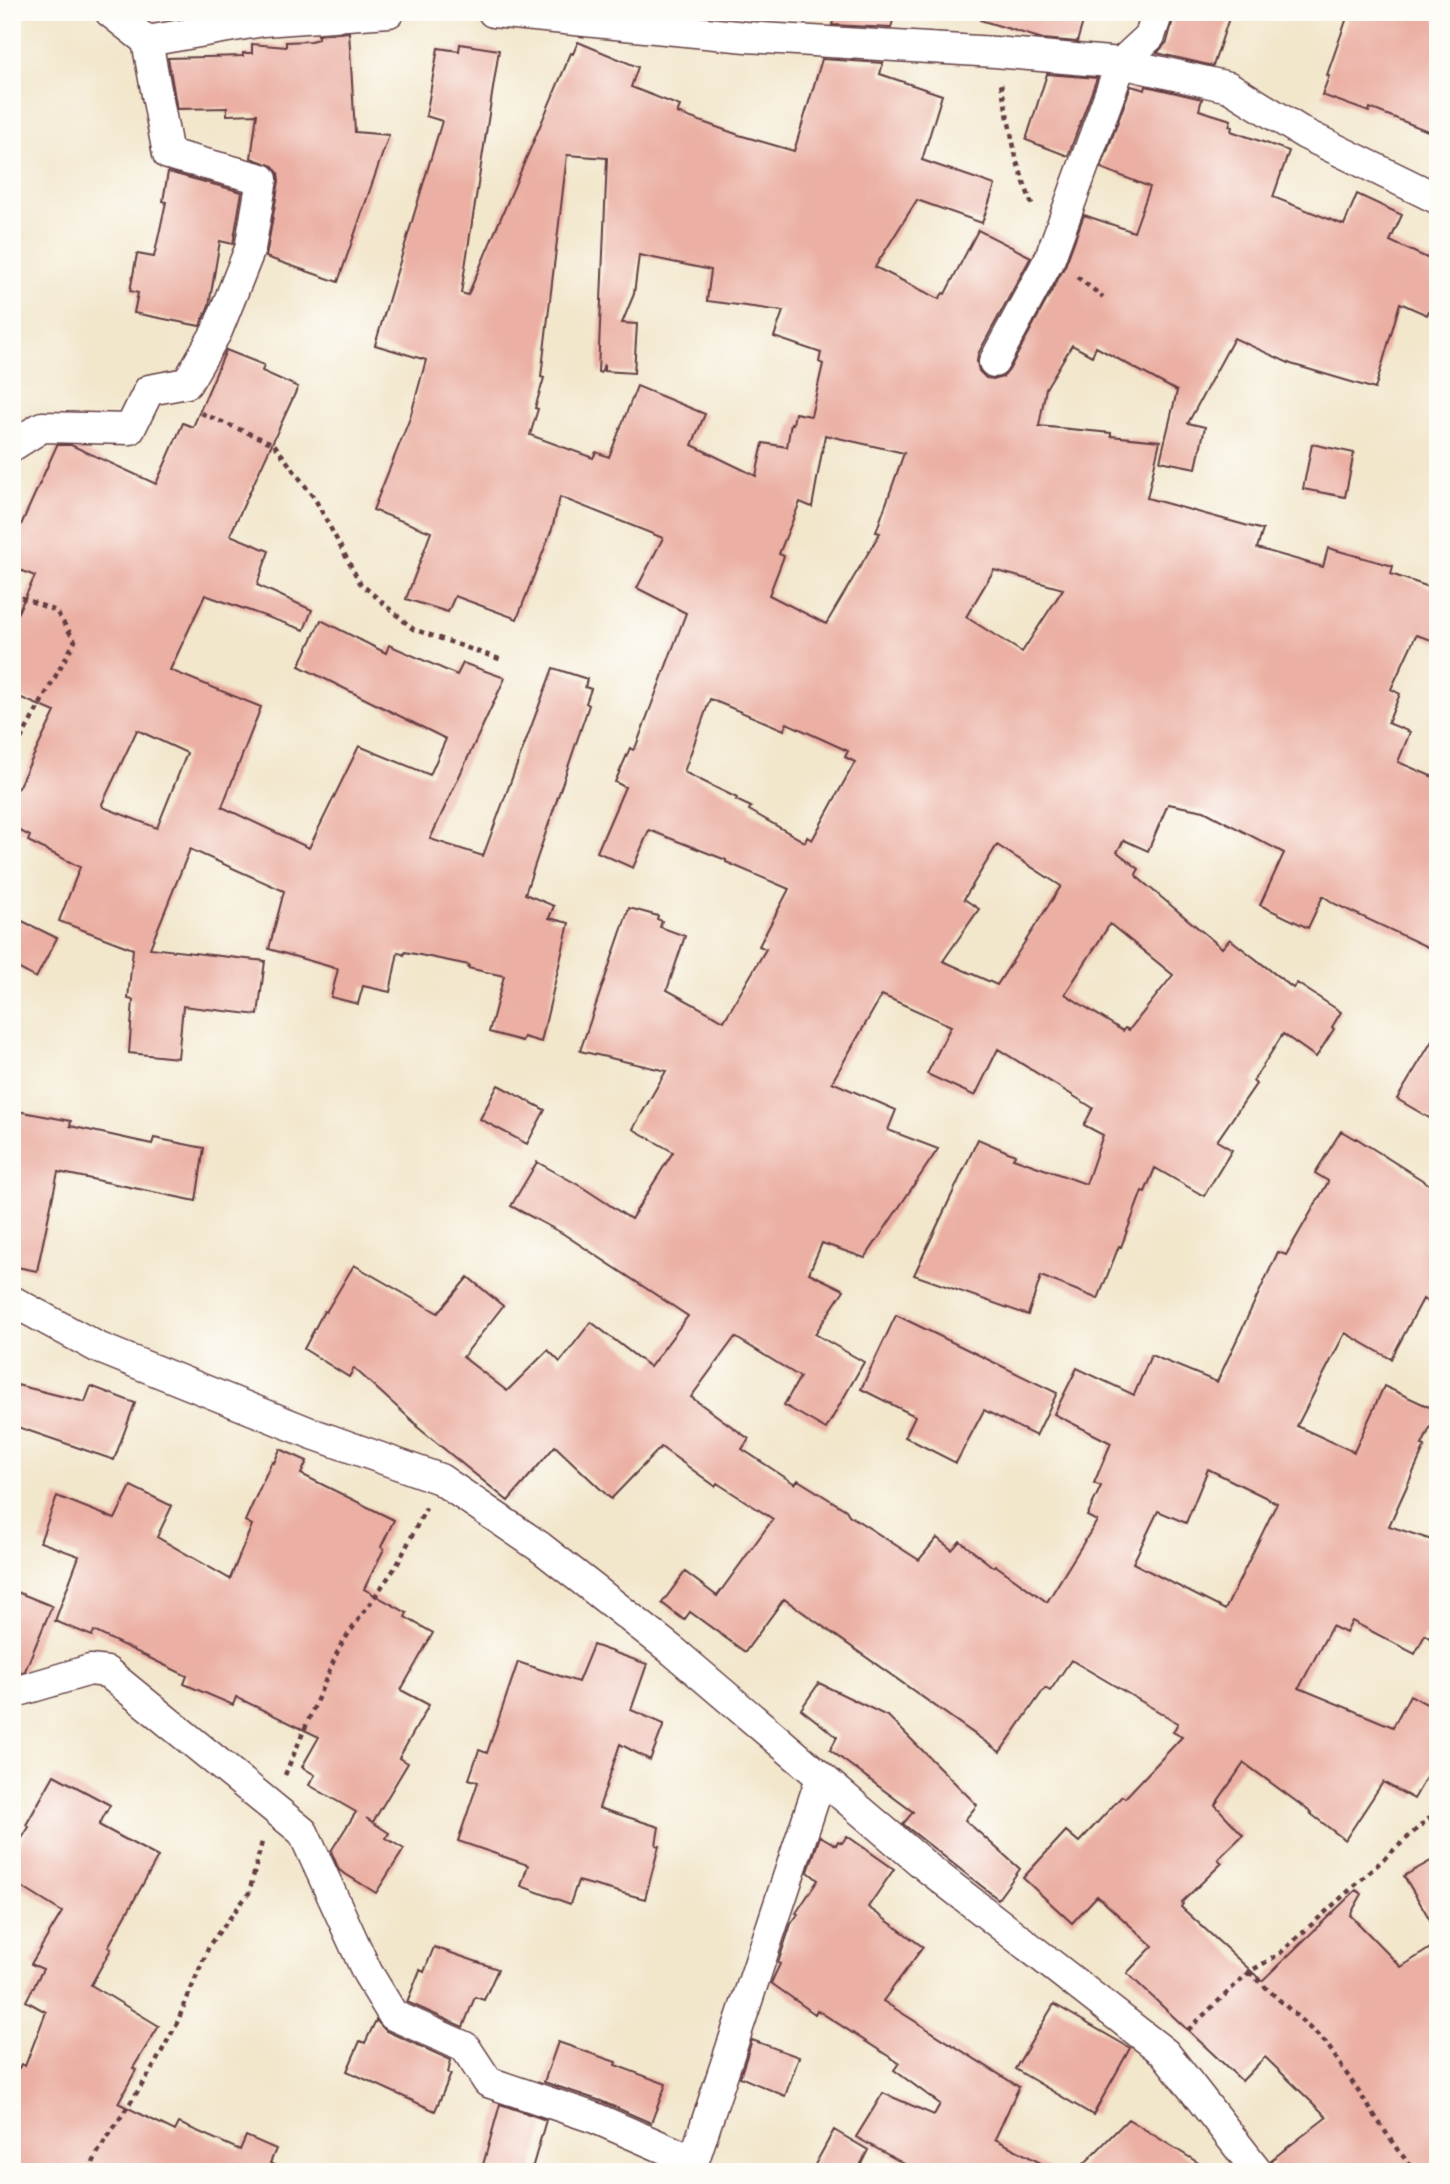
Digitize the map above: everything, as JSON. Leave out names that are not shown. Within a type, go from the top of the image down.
[{"type":"street","points":[[12,446],[42,427],[130,429],[149,390],[187,383],[217,331],[250,249],[262,179],[168,154],[147,41],[110,12]]},
{"type":"street","points":[[147,41],[263,21],[389,12]]},
{"type":"street","points":[[493,12],[746,37],[995,52],[1121,63],[1229,87],[1305,134],[1438,199]]},
{"type":"street","points":[[995,362],[1050,258],[1121,63],[1150,36],[1158,12]]},
{"type":"street","points":[[12,1301],[97,1347],[313,1434],[440,1479],[540,1547],[662,1643],[929,1869],[1165,2053],[1258,2172]]},
{"type":"street","points":[[12,1693],[90,1670],[107,1671],[303,1832],[368,1972],[393,2015],[465,2046],[488,2082],[595,2118],[692,2166],[821,1777]]},
{"type":"path","points":[[995,52],[1017,162],[1050,258],[1103,296]]},
{"type":"path","points":[[199,412],[274,444],[315,499],[360,583],[413,629],[502,660]]},
{"type":"path","points":[[12,594],[56,611],[75,641],[12,755]]},
{"type":"path","points":[[1165,2053],[1249,1972],[1278,1955],[1438,1810]]},
{"type":"path","points":[[1249,1972],[1326,2043],[1397,2149],[1416,2172]]},
{"type":"building","points":[[836,12],[895,12],[891,28],[832,25]]},
{"type":"building","points":[[981,12],[1086,12],[1077,42],[1043,39],[980,20]]},
{"type":"building","points":[[1175,12],[1231,12],[1213,66],[1157,53],[1167,42]]},
{"type":"building","points":[[1349,12],[1438,12],[1438,135],[1370,108],[1369,112],[1322,95]]},
{"type":"building","points":[[349,32],[355,132],[389,135],[338,282],[266,257],[279,181],[273,166],[251,158],[257,114],[227,115],[227,108],[177,109],[168,58],[243,56],[243,53],[252,53],[252,44],[286,47],[286,42],[311,41],[318,39],[318,35]]},
{"type":"building","points":[[578,42],[638,67],[631,87],[680,106],[677,113],[794,151],[822,59],[883,63],[880,74],[942,95],[922,160],[995,185],[982,223],[917,200],[875,267],[939,299],[945,294],[978,230],[1031,257],[978,354],[979,371],[986,378],[1003,377],[1009,370],[1065,266],[1084,215],[1134,232],[1150,187],[1101,168],[1131,86],[1145,90],[1146,86],[1202,99],[1199,110],[1231,120],[1231,131],[1289,151],[1273,197],[1344,225],[1357,194],[1402,215],[1390,241],[1438,263],[1438,292],[1427,315],[1400,303],[1375,389],[1291,364],[1234,338],[1188,423],[1205,427],[1196,468],[1160,461],[1177,391],[1096,347],[1092,356],[1072,345],[1046,388],[1039,426],[1160,441],[1147,498],[1263,530],[1257,548],[1323,567],[1328,548],[1393,566],[1391,574],[1438,590],[1438,642],[1416,635],[1391,689],[1400,694],[1388,723],[1410,732],[1398,762],[1438,779],[1438,952],[1323,896],[1308,928],[1260,905],[1284,853],[1204,811],[1168,804],[1148,851],[1124,840],[1117,852],[1139,869],[1137,877],[1222,948],[1230,939],[1293,988],[1297,983],[1341,1012],[1332,1027],[1334,1029],[1316,1057],[1283,1034],[1253,1081],[1256,1084],[1217,1141],[1232,1150],[1204,1196],[1155,1168],[1145,1192],[1142,1191],[1098,1299],[1041,1276],[1028,1315],[914,1275],[978,1139],[1015,1155],[1013,1158],[1086,1184],[1103,1135],[1084,1125],[1093,1108],[998,1049],[975,1096],[927,1074],[951,1026],[882,995],[832,1082],[896,1110],[888,1130],[938,1149],[865,1258],[822,1243],[809,1273],[844,1290],[815,1334],[864,1362],[826,1429],[784,1405],[800,1377],[735,1337],[691,1397],[749,1439],[742,1449],[795,1484],[798,1480],[846,1510],[849,1515],[919,1560],[937,1538],[952,1550],[960,1541],[993,1567],[995,1565],[1047,1602],[1097,1521],[1087,1516],[1101,1486],[1094,1483],[1111,1443],[1054,1414],[1077,1368],[1134,1395],[1151,1355],[1217,1382],[1278,1252],[1286,1255],[1327,1184],[1328,1181],[1315,1173],[1341,1131],[1438,1190],[1438,1308],[1423,1299],[1391,1359],[1345,1333],[1297,1426],[1354,1452],[1384,1386],[1438,1411],[1389,1526],[1438,1542],[1438,1644],[1425,1635],[1415,1654],[1352,1621],[1346,1633],[1332,1626],[1299,1688],[1393,1727],[1410,1695],[1438,1710],[1438,1757],[1414,1799],[1383,1782],[1345,1840],[1244,1763],[1215,1805],[1243,1835],[1218,1859],[1222,1863],[1182,1902],[1181,1907],[1262,1981],[1356,1890],[1362,1894],[1350,1915],[1401,1967],[1438,1943],[1438,2172],[1275,2172],[1271,2160],[1327,2117],[1265,2057],[1242,2081],[1127,1973],[1153,1946],[1097,1896],[1072,1923],[1023,1878],[1066,1831],[1079,1842],[1122,1796],[1125,1798],[1182,1737],[1173,1732],[1178,1723],[1071,1660],[1050,1691],[1045,1688],[1000,1752],[784,1599],[745,1652],[690,1612],[684,1620],[662,1603],[685,1572],[717,1596],[773,1519],[717,1483],[715,1486],[661,1447],[611,1499],[555,1446],[508,1501],[416,1426],[354,1368],[349,1377],[304,1349],[324,1311],[326,1312],[354,1265],[438,1313],[468,1277],[503,1306],[463,1357],[507,1391],[548,1350],[560,1362],[591,1322],[650,1367],[688,1316],[562,1233],[511,1206],[537,1162],[631,1219],[673,1152],[633,1129],[666,1071],[580,1051],[629,908],[658,916],[657,919],[662,921],[660,927],[685,936],[667,990],[724,1021],[766,949],[759,946],[789,889],[726,860],[649,830],[633,868],[597,852],[625,787],[615,782],[630,748],[633,750],[636,746],[686,613],[637,588],[663,538],[560,497],[552,529],[517,619],[455,596],[448,612],[406,599],[431,532],[373,510],[410,418],[426,360],[375,345],[442,121],[426,116],[438,48],[459,51],[460,44],[499,50],[461,293],[468,295],[571,53],[573,54]],"holes":[[[567,155],[607,158],[598,372],[601,373],[604,364],[604,371],[634,373],[637,324],[622,323],[634,294],[639,255],[711,270],[707,301],[783,311],[774,337],[821,353],[819,362],[823,364],[811,416],[795,413],[787,447],[763,443],[756,476],[692,445],[705,414],[637,386],[609,457],[596,452],[593,458],[530,435],[544,378],[541,377]],[[825,435],[904,453],[876,532],[880,533],[826,624],[769,595],[784,556],[779,554],[800,502],[812,507]],[[994,570],[1063,589],[1022,652],[966,617]],[[710,699],[784,730],[787,723],[848,751],[845,757],[855,762],[812,840],[807,837],[805,842],[749,810],[751,807],[736,800],[737,798],[684,772]],[[997,845],[1061,886],[997,985],[943,961],[979,909],[964,899]],[[1110,924],[1173,975],[1129,1030],[1125,1028],[1123,1031],[1065,994]],[[1208,1469],[1277,1503],[1225,1610],[1133,1563],[1158,1511],[1186,1523]]]},
{"type":"building","points":[[1047,74],[1097,78],[1068,156],[1026,140]]},
{"type":"building","points":[[168,172],[242,192],[233,244],[220,241],[209,305],[200,326],[134,313],[138,293],[130,291],[137,254],[154,257],[166,202],[163,201]]},
{"type":"building","points":[[226,350],[264,365],[262,371],[298,387],[230,535],[269,551],[257,585],[312,610],[304,630],[205,595],[170,670],[261,707],[222,807],[309,848],[359,746],[430,775],[446,739],[299,666],[321,620],[386,653],[389,645],[457,675],[463,663],[505,678],[430,839],[483,856],[553,668],[587,679],[585,687],[591,689],[586,703],[589,705],[525,894],[554,906],[549,918],[569,923],[541,1042],[524,1037],[522,1041],[489,1032],[504,976],[468,968],[469,965],[398,952],[390,992],[363,986],[358,1004],[331,997],[338,969],[269,949],[284,891],[190,849],[150,948],[265,961],[258,1015],[183,1006],[178,1058],[129,1053],[133,1000],[128,999],[133,949],[59,921],[80,867],[28,841],[30,836],[12,827],[12,800],[55,712],[12,694],[12,625],[35,576],[12,567],[12,521],[21,525],[57,445],[71,445],[156,484],[183,423],[193,427]],"holes":[[[137,730],[187,753],[157,828],[103,807],[102,804]]]},
{"type":"building","points":[[1312,444],[1354,453],[1345,497],[1303,489]]},
{"type":"building","points":[[12,916],[57,938],[36,978],[12,965]]},
{"type":"building","points":[[1438,1031],[1438,1123],[1397,1099]]},
{"type":"building","points":[[498,1085],[545,1110],[527,1144],[480,1119]]},
{"type":"building","points":[[12,1110],[71,1121],[70,1126],[152,1144],[154,1138],[204,1148],[196,1201],[58,1172],[37,1271],[12,1266]]},
{"type":"building","points":[[896,1315],[1057,1393],[1036,1436],[984,1410],[956,1463],[905,1437],[915,1416],[861,1389]]},
{"type":"building","points":[[17,1385],[85,1402],[91,1386],[135,1403],[114,1460],[12,1425],[12,1402]]},
{"type":"building","points":[[280,1449],[307,1461],[301,1474],[394,1520],[381,1547],[384,1549],[364,1589],[407,1613],[405,1617],[433,1633],[401,1690],[429,1705],[399,1758],[408,1763],[373,1822],[366,1818],[389,1833],[386,1838],[404,1849],[376,1893],[339,1870],[331,1851],[356,1812],[309,1785],[315,1775],[302,1767],[319,1737],[236,1697],[233,1705],[184,1684],[187,1676],[94,1631],[92,1636],[55,1621],[79,1556],[40,1542],[57,1496],[115,1519],[131,1486],[172,1506],[157,1537],[230,1579],[252,1525],[245,1521]]},
{"type":"building","points":[[12,1590],[52,1606],[25,1671],[12,1675]]},
{"type":"building","points":[[593,1645],[647,1664],[631,1710],[664,1724],[650,1760],[620,1744],[599,1808],[659,1827],[656,1845],[659,1846],[645,1899],[578,1881],[570,1904],[521,1886],[528,1865],[458,1841],[478,1782],[469,1779],[479,1750],[487,1753],[518,1662],[578,1682]]},
{"type":"building","points":[[819,1683],[889,1717],[977,1805],[965,1820],[1020,1869],[998,1899],[903,1824],[913,1812],[830,1750],[837,1737],[801,1709]]},
{"type":"building","points":[[54,1775],[110,1805],[99,1825],[158,1857],[108,1947],[111,1949],[91,1985],[159,2026],[133,2068],[136,2070],[118,2103],[175,2131],[179,2123],[240,2150],[246,2136],[276,2149],[270,2163],[290,2172],[12,2172],[12,2065],[19,2068],[21,2064],[25,2066],[46,2012],[26,2001],[43,1969],[31,1964],[62,1912],[12,1881],[12,1854],[29,1827],[26,1825]]},
{"type":"building","points":[[820,1836],[836,1845],[838,1841],[842,1843],[847,1836],[894,1869],[868,1907],[923,1947],[883,2001],[1019,2087],[995,2139],[1058,2172],[919,2172],[856,2137],[883,2093],[934,2115],[940,2104],[894,2070],[899,2063],[817,2010],[815,2014],[771,1983],[780,1964],[778,1963],[791,1924],[798,1914],[796,1913],[818,1880],[808,1872]]},
{"type":"building","points":[[1438,1857],[1438,1933],[1404,1876]]},
{"type":"building","points":[[434,1947],[498,1969],[484,2000],[475,1997],[463,2027],[407,2002],[420,1970],[424,1972]]},
{"type":"building","points":[[1054,2004],[1130,2048],[1093,2115],[1015,2069]]},
{"type":"building","points":[[376,2020],[386,2031],[451,2060],[448,2073],[451,2074],[435,2111],[347,2071],[360,2041],[365,2043]]},
{"type":"building","points":[[752,2040],[799,2057],[785,2096],[740,2077]]},
{"type":"building","points":[[558,2042],[616,2062],[615,2065],[666,2084],[651,2123],[601,2101],[544,2082]]},
{"type":"building","points":[[500,2104],[546,2120],[531,2172],[481,2172]]},
{"type":"building","points":[[1128,2119],[1213,2172],[1076,2172]]},
{"type":"building","points":[[834,2130],[868,2150],[857,2172],[811,2172]]}]
